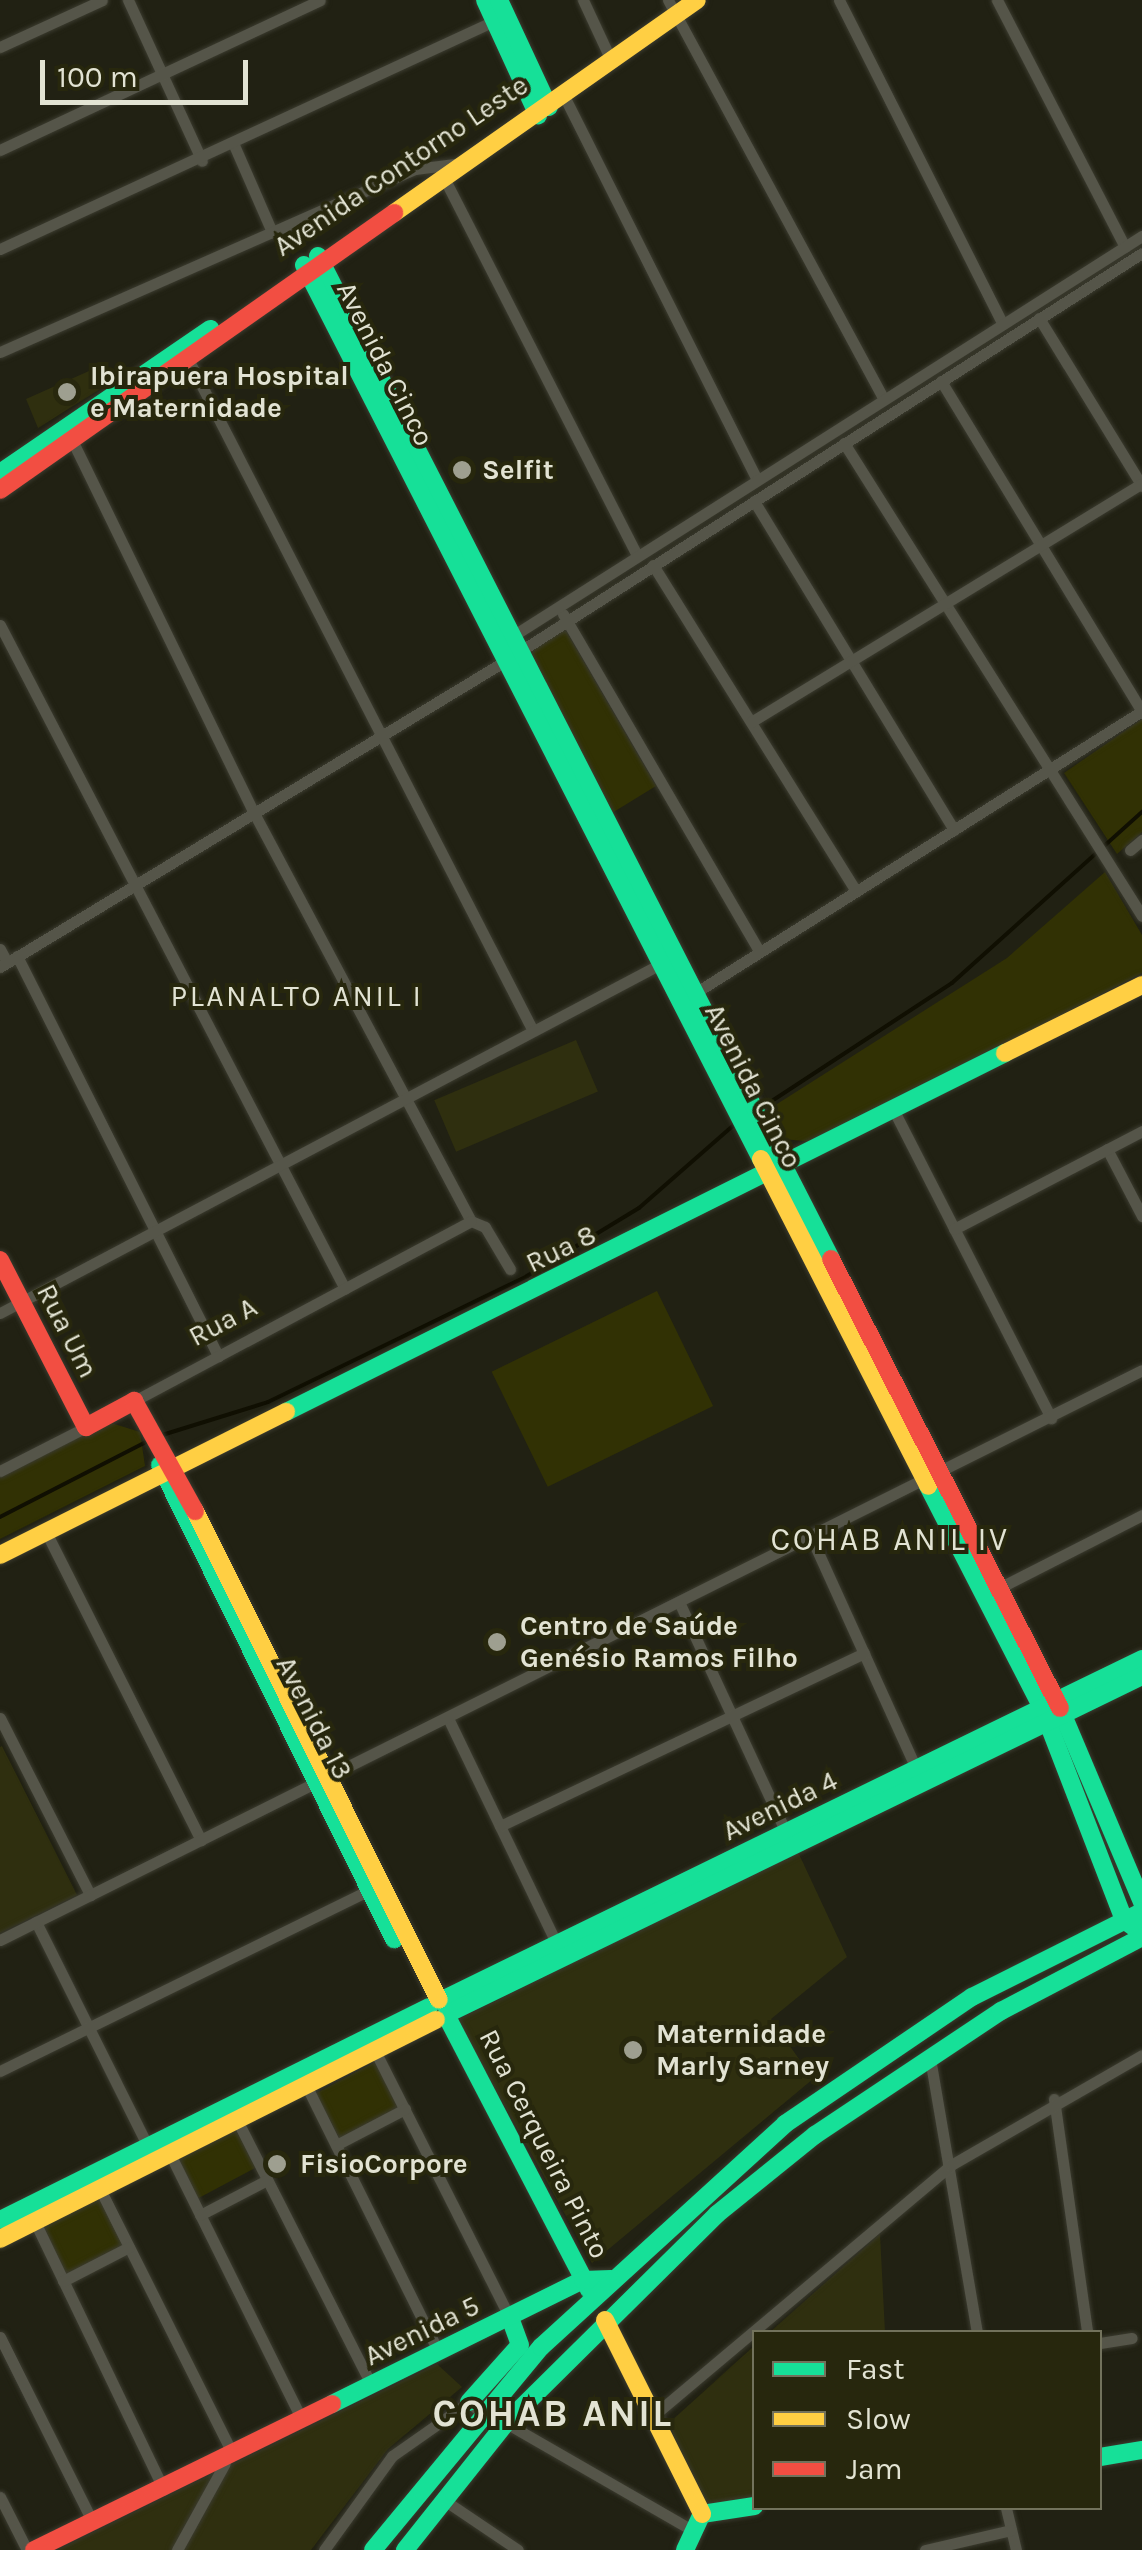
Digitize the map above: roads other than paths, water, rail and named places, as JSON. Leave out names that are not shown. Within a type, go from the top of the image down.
[{"type":"main road","points":[[484,0],[546,105]]},
{"type":"main road","points":[[498,0],[546,105]]},
{"type":"main road","name":"Avenida Contorno Leste","points":[[0,490],[68,434],[611,60],[672,8],[697,0]]},
{"type":"main road","name":"Avenida Contorno Leste","points":[[0,473],[188,359],[313,265],[445,180],[463,162]]},
{"type":"main road","name":"Avenida Cinco","points":[[313,265],[1054,1713],[1133,1916]]},
{"type":"main road","name":"Avenida Cinco","points":[[313,265],[512,648]]},
{"type":"main road","points":[[0,465],[23,457]]},
{"type":"main road","name":"Avenida Cinco","points":[[668,960],[695,993],[732,1085]]},
{"type":"main road","name":"Rua 8","points":[[0,1555],[777,1174],[1142,985]]},
{"type":"main road","name":"Rua Um","points":[[0,1260],[86,1427]]},
{"type":"main road","name":"Avenida 13","points":[[134,1401],[438,2009]]},
{"type":"main road","name":"Rua A","points":[[86,1427],[134,1401]]},
{"type":"main road","name":"Avenida Cinco","points":[[934,1479],[1000,1588],[1142,1902]]},
{"type":"main road","name":"Avenida 4","points":[[1054,1713],[1142,1659]]},
{"type":"main road","name":"Avenida 4","points":[[0,2239],[100,2189],[148,2146],[269,2095],[438,2009],[1054,1713],[1142,1676]]},
{"type":"main road","name":"Avenida 4","points":[[0,2220],[126,2167],[170,2154],[237,2120],[269,2095],[306,2085],[374,2051],[438,2009],[557,1944],[748,1860]]},
{"type":"main road","points":[[405,2550],[506,2423],[604,2320],[717,2214],[930,2058],[1041,1986],[1142,1935],[1133,1916],[901,2042],[785,2124],[611,2279],[476,2408]]},
{"type":"main road","name":"Rua Cerqueira Pinto","points":[[438,2009],[593,2297]]},
{"type":"main road","name":"Avenida 5","points":[[41,2549],[583,2280],[611,2279]]},
{"type":"main road","points":[[374,2550],[520,2345],[523,2333],[510,2318]]},
{"type":"main road","points":[[604,2320],[702,2514],[691,2544]]},
{"type":"main road","points":[[1102,2456],[1142,2450]]},
{"type":"main road","name":"Avenida 5","points":[[41,2549],[92,2521],[164,2490]]},
{"type":"main road","points":[[702,2514],[752,2506]]},
{"type":"street","points":[[0,46],[102,0]]},
{"type":"street","points":[[128,0],[202,160]]},
{"type":"street","points":[[0,150],[320,0]]},
{"type":"street","points":[[583,0],[611,60]]},
{"type":"street","points":[[839,0],[1003,324]]},
{"type":"street","points":[[997,0],[1126,246]]},
{"type":"street","points":[[672,8],[884,399]]},
{"type":"street","points":[[0,249],[234,146],[494,21]]},
{"type":"street","points":[[546,105],[757,479]]},
{"type":"street","points":[[234,146],[272,232]]},
{"type":"street","points":[[0,352],[272,232],[463,162]]},
{"type":"street","points":[[445,180],[637,555]]},
{"type":"street","points":[[512,648],[558,605],[1142,236]]},
{"type":"street","points":[[8,962],[378,737],[512,648],[566,620],[1138,256],[1142,273]]},
{"type":"street","points":[[751,722],[1141,485],[1040,318]]},
{"type":"street","points":[[188,359],[378,737],[534,1031]]},
{"type":"street","points":[[695,993],[1142,711],[941,381]]},
{"type":"street","points":[[68,434],[254,813],[471,1221],[485,1227],[510,1269]]},
{"type":"street","points":[[844,443],[1046,771],[1142,916]]},
{"type":"street","points":[[754,501],[954,830]]},
{"type":"street","points":[[653,564],[856,891]]},
{"type":"street","points":[[558,605],[760,952]]},
{"type":"street","points":[[0,625],[344,1289]]},
{"type":"street","points":[[1130,850],[1142,840]]},
{"type":"street","points":[[0,949],[156,1232],[218,1356]]},
{"type":"street","points":[[0,1313],[668,960]]},
{"type":"street","points":[[894,1113],[1051,1418]]},
{"type":"street","points":[[954,1229],[1142,1131]]},
{"type":"street","points":[[1107,1149],[1142,1216]]},
{"type":"street","name":"Rua A","points":[[134,1401],[471,1221]]},
{"type":"street","points":[[0,1940],[934,1479],[1142,1370]]},
{"type":"street","name":"Rua A","points":[[0,1471],[86,1427]]},
{"type":"street","points":[[1000,1588],[1142,1515]]},
{"type":"street","points":[[46,1532],[201,1840]]},
{"type":"street","points":[[812,1539],[920,1778]]},
{"type":"street","points":[[680,1604],[790,1840]]},
{"type":"street","points":[[500,1826],[864,1653]]},
{"type":"street","points":[[0,1718],[90,1896]]},
{"type":"street","points":[[448,1718],[557,1944]]},
{"type":"street","points":[[0,2071],[375,1887]]},
{"type":"street","points":[[36,1922],[148,2146]]},
{"type":"street","points":[[374,2051],[510,2318]]},
{"type":"street","points":[[754,2330],[951,2165],[1054,2099],[1142,2055]]},
{"type":"street","points":[[930,2058],[977,2330]]},
{"type":"street","points":[[306,2085],[440,2353]]},
{"type":"street","points":[[1054,2099],[1087,2330]]},
{"type":"street","points":[[336,2145],[405,2109]]},
{"type":"street","points":[[237,2120],[372,2386]]},
{"type":"street","points":[[170,2154],[302,2420]]},
{"type":"street","points":[[200,2215],[267,2180]]},
{"type":"street","points":[[100,2189],[228,2457],[177,2550]]},
{"type":"street","points":[[35,2222],[164,2490]]},
{"type":"street","points":[[63,2281],[129,2247]]},
{"type":"street","points":[[652,2416],[752,2332]]},
{"type":"street","points":[[0,2336],[92,2521]]},
{"type":"street","points":[[1102,2343],[1132,2338]]},
{"type":"street","points":[[324,2550],[392,2456],[476,2408]]},
{"type":"street","points":[[506,2423],[691,2544]]},
{"type":"street","points":[[0,2497],[41,2549]]},
{"type":"street","points":[[444,2500],[518,2550]]},
{"type":"street","points":[[1006,2510],[1016,2550]]},
{"type":"street","points":[[925,2550],[1011,2530]]},
{"type":"waterway","points":[[761,1108],[952,983],[1142,812]]},
{"type":"waterway","points":[[159,1436],[268,1402],[527,1276],[639,1208],[736,1123]]},
{"type":"waterway","points":[[0,1517],[150,1440]]},
{"type":"place","name":"Ibirapuera Hospital e Maternidade","points":[[67,392]]},
{"type":"place","name":"Selfit","points":[[462,470]]},
{"type":"place","name":"Centro de Saúde Genésio Ramos Filho","points":[[497,1642]]},
{"type":"place","name":"Maternidade Marly Sarney","points":[[633,2050]]},
{"type":"place","name":"FisioCorpore","points":[[277,2164]]},
{"type":"district","name":"PLANALTO ANIL I","points":[[297,996]]},
{"type":"district","name":"COHAB ANIL IV","points":[[890,1540]]},
{"type":"district","name":"COHAB ANIL","points":[[553,2414]]}]
